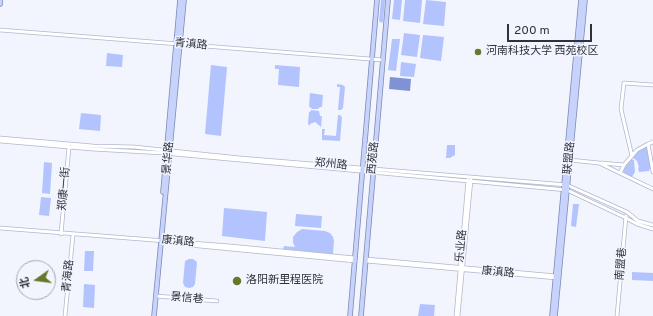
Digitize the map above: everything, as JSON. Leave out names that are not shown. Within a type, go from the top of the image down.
[{"type":"main road","name":"景华路","points":[[178,44],[180,0]]},
{"type":"main road","name":"景华路","points":[[153,316],[178,44],[184,0]]},
{"type":"main road","name":"西苑路","points":[[350,316],[377,0]]},
{"type":"main road","name":"西苑路","points":[[361,316],[388,0]]},
{"type":"main road","name":"联盟路","points":[[552,316],[565,190],[581,0]]},
{"type":"main road","name":"联盟路","points":[[565,185],[570,160],[585,0]]},
{"type":"main road","name":"景华路","points":[[153,316],[156,296],[159,242]]},
{"type":"main road","name":"联盟路","points":[[555,316],[557,277]]},
{"type":"street","name":"青滇路","points":[[0,30],[383,60]]},
{"type":"street","points":[[632,156],[621,109],[624,83],[653,85]]},
{"type":"street","name":"郑州路","points":[[0,139],[69,146],[134,147],[168,152],[469,179],[565,190],[636,224],[653,229]]},
{"type":"street","points":[[620,173],[624,165],[637,150],[653,142]]},
{"type":"street","points":[[648,144],[653,172]]},
{"type":"street","name":"郑康一街","points":[[62,234],[69,146]]},
{"type":"street","points":[[570,160],[624,165]]},
{"type":"street","points":[[599,163],[653,189]]},
{"type":"street","name":"郑州路","points":[[469,179],[565,185],[627,212],[638,221],[653,225]]},
{"type":"street","name":"乐业路","points":[[457,316],[469,179]]},
{"type":"street","name":"南盟巷","points":[[617,316],[627,212]]},
{"type":"street","name":"康滇路","points":[[0,228],[355,260]]},
{"type":"street","name":"康滇路","points":[[62,234],[159,242]]},
{"type":"street","name":"青海路","points":[[65,316],[73,236]]},
{"type":"street","name":"康滇路","points":[[366,260],[557,277]]},
{"type":"street","name":"景信巷","points":[[156,296],[218,302]]},
{"type":"shaded area","points":[[381,0],[385,0],[382,23],[379,21]]},
{"type":"shaded area","points":[[394,0],[402,0],[400,20],[392,19]]},
{"type":"shaded area","points":[[405,0],[422,0],[420,23],[403,21]]},
{"type":"shaded area","points":[[426,0],[446,2],[444,26],[423,24]]},
{"type":"shaded area","points":[[404,33],[420,35],[417,57],[401,55]]},
{"type":"shaded area","points":[[423,35],[444,37],[441,61],[420,58]]},
{"type":"shaded area","points":[[392,39],[400,39],[396,71],[388,70]]},
{"type":"shaded area","points":[[107,53],[123,55],[122,67],[106,66]]},
{"type":"shaded area","points":[[401,62],[416,64],[414,77],[400,76]]},
{"type":"shaded area","points":[[211,65],[227,67],[221,136],[205,134]]},
{"type":"shaded area","points":[[275,65],[300,67],[299,87],[278,85],[279,69],[275,69]]},
{"type":"shaded area","points":[[390,77],[411,79],[410,91],[389,89]]},
{"type":"shaded area","points":[[337,84],[345,87],[343,108],[341,110],[338,110],[340,87],[337,87]]},
{"type":"shaded area","points":[[310,93],[323,95],[322,107],[312,109],[309,107]]},
{"type":"shaded area","points":[[311,110],[319,111],[320,116],[322,116],[321,127],[315,122],[310,124],[310,126],[308,124],[309,112]]},
{"type":"shaded area","points":[[81,113],[101,115],[100,131],[79,129]]},
{"type":"shaded area","points":[[338,115],[342,117],[340,141],[322,140],[322,129],[325,129],[324,135],[336,136]]},
{"type":"shaded area","points":[[447,145],[455,145],[455,155],[450,158],[446,158]]},
{"type":"shaded area","points":[[648,145],[651,165],[649,171],[639,172],[637,161],[632,157]]},
{"type":"shaded area","points":[[631,159],[634,160],[635,172],[632,177],[623,172],[624,168]]},
{"type":"shaded area","points":[[44,162],[52,163],[50,194],[42,193]]},
{"type":"shaded area","points":[[41,197],[51,198],[49,216],[39,215]]},
{"type":"shaded area","points":[[573,204],[579,204],[576,227],[571,226]]},
{"type":"shaded area","points":[[224,208],[267,212],[265,241],[222,236]]},
{"type":"shaded area","points":[[296,214],[322,216],[321,228],[295,226]]},
{"type":"shaded area","points":[[302,229],[325,231],[330,233],[334,241],[333,254],[283,249],[284,246],[295,247],[293,237]]},
{"type":"shaded area","points":[[85,251],[94,251],[93,271],[84,271]]},
{"type":"shaded area","points":[[193,259],[197,262],[195,284],[193,287],[189,288],[185,287],[183,283],[185,261]]},
{"type":"shaded area","points":[[632,272],[653,273],[653,281],[632,280]]},
{"type":"shaded area","points":[[84,284],[95,285],[94,308],[83,307]]},
{"type":"shaded area","points":[[420,304],[435,305],[434,316],[418,316]]},
{"type":"place","name":"河南科技大学 西苑校区","points":[[478,52]]},
{"type":"place","name":"洛阳新里程医院","points":[[237,281]]}]
